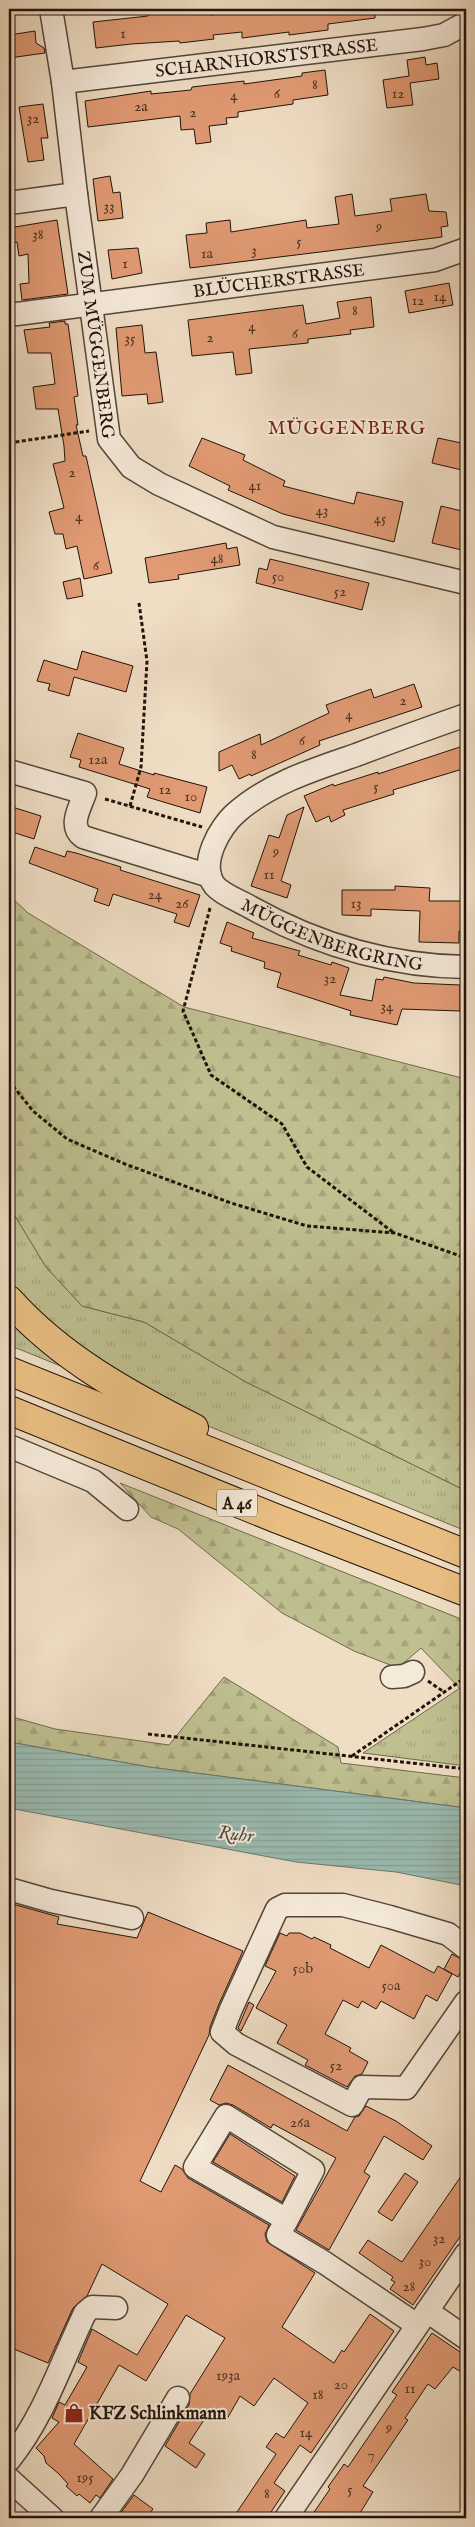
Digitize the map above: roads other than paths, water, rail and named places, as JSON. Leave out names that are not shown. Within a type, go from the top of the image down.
[{"type":"highway","points":[[9,1300],[49,1339],[110,1382],[174,1418],[267,1463],[319,1495]]},
{"type":"highway","name":"A 46","points":[[9,1371],[466,1554]]},
{"type":"highway","name":"A 46","points":[[9,1410],[275,1518],[466,1592]]},
{"type":"street","name":"ZUM MÜGGENBERG","points":[[51,9],[63,82],[109,439],[131,467],[159,484],[273,537],[466,583]]},
{"type":"street","name":"SCHARNHORSTSTRASSE","points":[[63,82],[423,39],[444,35],[466,23]]},
{"type":"street","points":[[9,203],[76,194]]},
{"type":"street","name":"BLÜCHERSTRASSE","points":[[9,315],[435,260],[466,249]]},
{"type":"street","points":[[213,881],[210,858],[220,833],[241,808],[285,782],[466,715]]},
{"type":"street","name":"MÜGGENBERGRING","points":[[9,771],[85,794],[75,824],[76,831],[83,837],[213,881],[277,922],[334,945],[400,962],[466,967]]},
{"type":"street","points":[[9,1446],[93,1481],[127,1510]]},
{"type":"street","points":[[9,1889],[51,1901],[132,1918]]},
{"type":"street","points":[[466,1948],[448,1934],[343,1905],[285,1904],[277,1909],[222,2032],[229,2040],[352,2105],[362,2087],[406,2088],[466,2002]]},
{"type":"street","points":[[287,2220],[195,2167],[226,2116],[314,2170],[287,2220],[278,2235],[422,2318],[466,2338]]},
{"type":"street","points":[[286,2518],[466,2254]]},
{"type":"street","points":[[9,2460],[22,2444],[36,2420],[85,2313],[92,2307],[116,2308]]},
{"type":"street","points":[[101,2518],[132,2475],[178,2398]]},
{"type":"street","points":[[9,2479],[52,2518]]},
{"type":"water","name":"Ruhr","points":[[9,1742],[149,1767],[466,1808],[466,1886],[396,1872],[296,1862],[9,1808]]},
{"type":"place","name":"KFZ Schlinkmann","points":[[74,2413]]},
{"type":"district","name":"MÜGGENBERG","points":[[347,427]]}]
